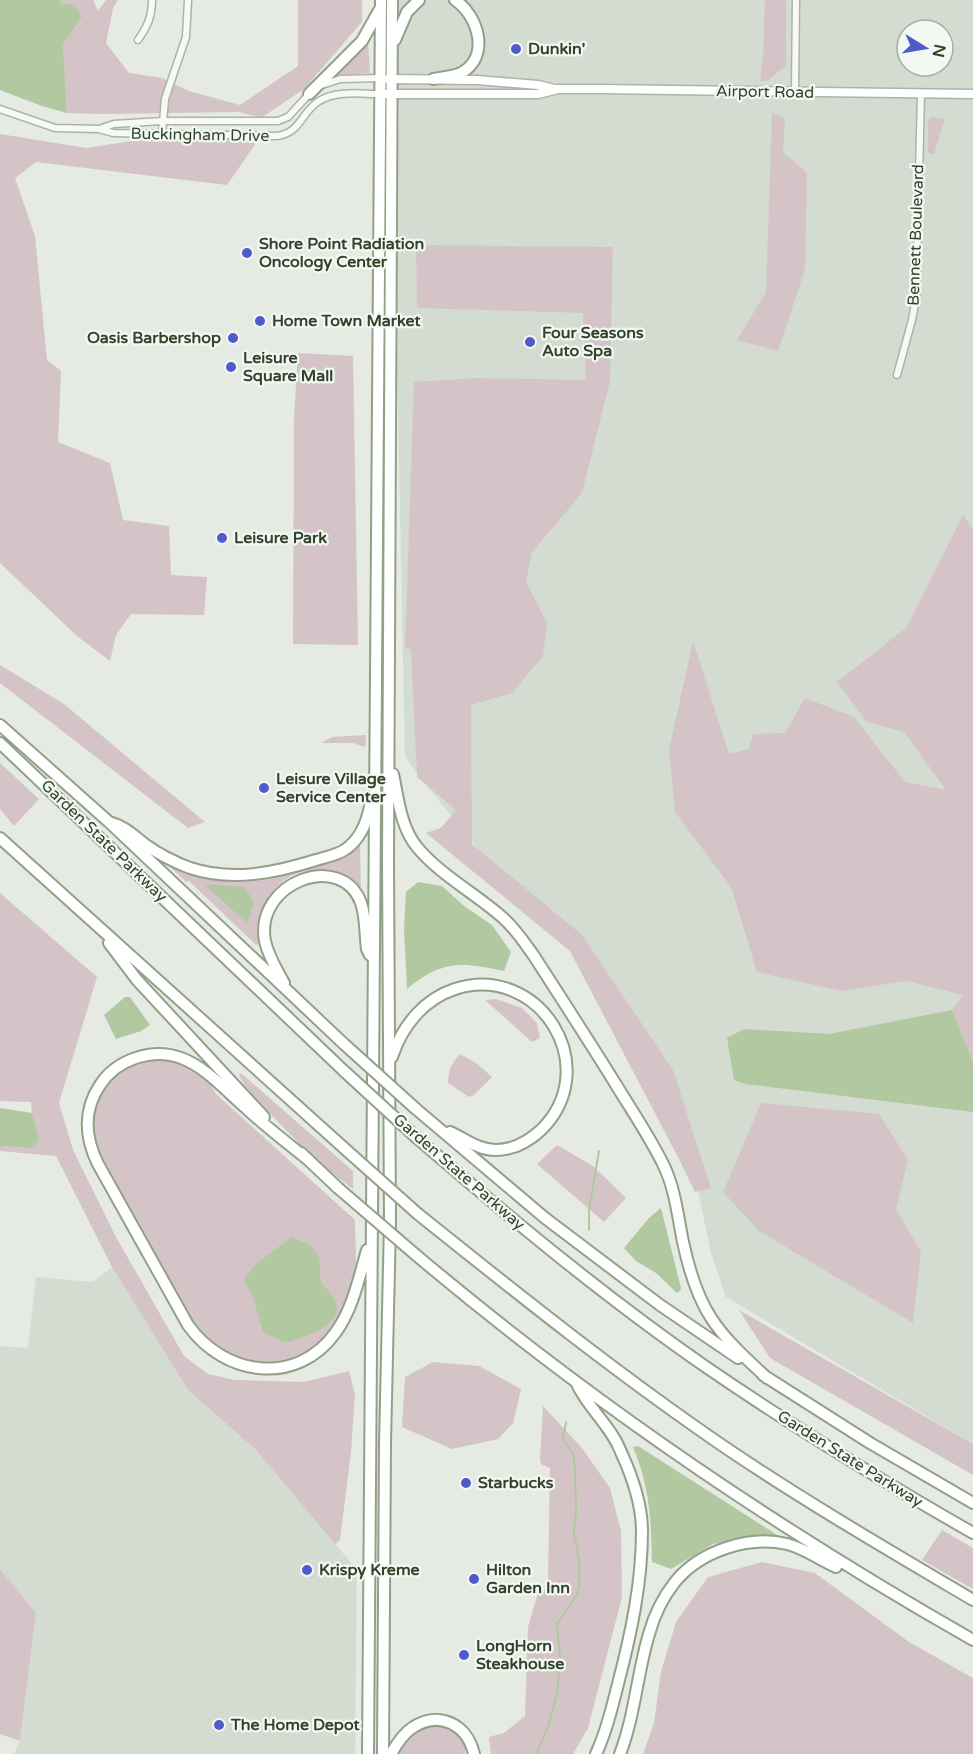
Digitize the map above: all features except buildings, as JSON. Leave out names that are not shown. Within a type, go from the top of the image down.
[{"type":"highway","points":[[383,1754],[385,1432],[390,1223],[392,0]]},
{"type":"highway","points":[[393,45],[407,12],[420,0]]},
{"type":"highway","points":[[433,79],[460,73],[476,58],[479,46],[478,33],[468,11],[455,0]]},
{"type":"highway","points":[[368,1754],[381,3]]},
{"type":"highway","points":[[309,93],[362,41],[381,3]]},
{"type":"highway","points":[[0,725],[109,822],[344,1044],[416,1109],[545,1218],[607,1265],[767,1378],[870,1443],[973,1503]]},
{"type":"highway","name":"Garden State Parkway","points":[[0,743],[417,1138],[578,1272],[705,1366],[799,1429],[973,1533]]},
{"type":"highway","points":[[389,752],[403,822],[416,846],[432,862],[502,917],[534,956],[646,1133],[665,1169],[689,1266],[705,1310],[732,1345],[767,1378]]},
{"type":"highway","points":[[109,822],[124,826],[166,858],[192,868],[224,875],[261,874],[287,869],[345,850],[364,827],[374,789]]},
{"type":"highway","points":[[0,838],[418,1214],[576,1341],[718,1442],[857,1531],[973,1600]]},
{"type":"highway","points":[[290,994],[264,939],[268,910],[284,889],[300,880],[315,877],[331,878],[348,885],[361,903],[366,949],[373,963]]},
{"type":"highway","points":[[90,920],[137,980],[266,1118],[338,1188],[416,1255],[575,1381],[712,1477],[825,1554],[973,1640]]},
{"type":"highway","points":[[390,1065],[396,1046],[410,1021],[424,1005],[447,991],[484,983],[499,986],[522,994],[544,1011],[560,1036],[565,1052],[567,1074],[565,1086],[548,1122],[535,1135],[521,1144],[495,1150],[479,1148],[436,1126]]},
{"type":"highway","points":[[306,1158],[205,1072],[192,1063],[174,1056],[149,1054],[117,1067],[101,1083],[89,1110],[87,1130],[93,1153],[188,1325],[210,1349],[232,1362],[258,1368],[283,1367],[307,1358],[327,1343],[340,1326],[352,1301],[371,1235]]},
{"type":"highway","points":[[575,1381],[582,1396],[606,1425],[620,1449],[638,1502],[642,1530],[641,1567],[631,1633],[604,1737],[596,1754]]},
{"type":"highway","points":[[620,1754],[632,1718],[649,1634],[657,1613],[665,1596],[676,1581],[702,1560],[740,1544],[770,1542],[788,1544],[896,1596]]},
{"type":"highway","points":[[391,1754],[412,1727],[437,1720],[451,1722],[463,1731],[468,1737],[474,1754]]},
{"type":"street","points":[[138,40],[148,25],[152,12],[152,0]]},
{"type":"street","points":[[162,134],[165,99],[186,37],[188,0]]},
{"type":"street","points":[[795,0],[795,92]]},
{"type":"street","name":"Buckingham Drive","points":[[99,129],[114,124],[162,121],[278,121],[288,117],[309,93],[334,81],[393,79]]},
{"type":"street","name":"Airport Road","points":[[393,79],[477,80],[558,89],[971,93]]},
{"type":"street","name":"Airport Road","points":[[392,94],[538,94],[558,89]]},
{"type":"street","name":"Buckingham Drive","points":[[0,109],[55,128],[99,129],[113,133],[287,135],[293,131],[313,105],[321,100],[345,93],[392,94]]},
{"type":"street","name":"Bennett Boulevard","points":[[897,375],[916,298],[921,93]]},
{"type":"shaded area","points":[[0,0],[60,0],[61,4],[74,5],[82,17],[63,45],[67,113],[0,90]]},
{"type":"shaded area","points":[[60,0],[93,0],[98,11],[106,0],[118,0],[113,8],[106,43],[129,73],[162,78],[189,91],[240,105],[298,66],[298,0],[362,0],[362,22],[304,89],[261,118],[239,112],[67,113],[63,45],[82,17],[61,4]]},
{"type":"shaded area","points":[[392,0],[973,0],[973,1444],[726,1297],[711,1253],[697,1186],[556,921],[516,896],[405,757]]},
{"type":"shaded area","points":[[765,0],[786,0],[786,66],[767,81],[760,81],[763,56]]},
{"type":"shaded area","points":[[368,40],[370,73],[334,76]]},
{"type":"shaded area","points":[[772,112],[785,119],[783,152],[807,173],[805,269],[778,351],[737,340],[766,292]]},
{"type":"shaded area","points":[[931,117],[945,119],[934,154],[928,153],[928,120]]},
{"type":"shaded area","points":[[0,134],[86,148],[145,139],[237,140],[256,143],[227,185],[36,162],[15,178],[35,236],[47,360],[61,371],[58,442],[110,463],[123,520],[169,526],[171,575],[207,577],[204,615],[131,614],[116,635],[110,661],[77,636],[0,563]]},
{"type":"shaded area","points":[[416,245],[613,247],[610,381],[582,493],[532,552],[526,582],[547,623],[543,656],[512,693],[471,705],[472,844],[582,935],[673,1070],[711,1188],[695,1192],[570,951],[426,833],[441,828],[456,810],[417,777],[411,649],[405,648],[414,382],[477,378],[586,380],[583,313],[417,308]]},
{"type":"shaded area","points":[[298,353],[353,356],[358,645],[293,644],[294,416]]},
{"type":"shaded area","points":[[963,515],[973,529],[973,1062],[952,1010],[963,995],[906,981],[841,991],[757,972],[731,887],[675,812],[669,750],[693,641],[729,754],[749,749],[753,734],[785,733],[805,698],[854,717],[905,782],[946,790],[904,732],[867,722],[837,682],[906,628]]},
{"type":"shaded area","points":[[0,665],[64,704],[205,822],[188,828],[0,683]]},
{"type":"shaded area","points":[[366,735],[365,747],[353,743],[321,743],[332,737]]},
{"type":"shaded area","points":[[0,763],[39,799],[14,826],[0,809]]},
{"type":"shaded area","points":[[360,845],[361,895],[333,871],[316,869],[297,873],[286,879],[269,896],[260,919],[258,944],[256,945],[189,881],[186,882],[163,860],[188,873],[207,879],[250,881],[281,877],[281,875],[353,850]]},
{"type":"shaded area","points":[[418,882],[442,886],[464,906],[492,925],[511,952],[504,971],[476,966],[452,966],[431,973],[407,989],[404,929],[406,892]]},
{"type":"shaded area","points":[[204,884],[245,887],[254,903],[247,923]]},
{"type":"shaded area","points":[[0,893],[97,977],[59,1103],[73,1150],[116,1237],[184,1356],[208,1374],[235,1380],[304,1382],[349,1371],[355,1395],[351,1452],[340,1540],[335,1544],[256,1450],[188,1390],[112,1267],[56,1156],[0,1151],[0,1146],[30,1148],[39,1138],[31,1102],[0,1101]]},
{"type":"shaded area","points":[[125,997],[130,997],[150,1025],[141,1031],[116,1039],[104,1015]]},
{"type":"shaded area","points":[[496,999],[522,1008],[537,1023],[540,1038],[532,1042],[485,1000]]},
{"type":"shaded area","points":[[952,1010],[973,1062],[973,1112],[745,1084],[734,1080],[727,1038],[744,1029],[829,1034]]},
{"type":"shaded area","points":[[460,1054],[476,1063],[492,1077],[469,1097],[448,1083],[451,1067]]},
{"type":"shaded area","points":[[150,1059],[170,1061],[189,1067],[205,1078],[216,1094],[355,1220],[356,1264],[352,1286],[339,1320],[316,1347],[301,1356],[284,1363],[266,1365],[227,1356],[199,1333],[101,1163],[90,1125],[94,1102],[114,1074],[128,1065]]},
{"type":"shaded area","points":[[241,1073],[353,1171],[353,1189],[318,1161],[286,1130],[247,1089],[239,1075]]},
{"type":"shaded area","points":[[761,1103],[879,1114],[908,1160],[896,1209],[921,1252],[913,1323],[759,1231],[723,1192]]},
{"type":"shaded area","points":[[0,1108],[32,1113],[39,1138],[35,1146],[30,1148],[0,1146]]},
{"type":"shaded area","points":[[557,1145],[593,1166],[626,1198],[604,1222],[537,1164]]},
{"type":"shaded area","points":[[661,1208],[681,1288],[677,1293],[656,1273],[636,1261],[624,1248],[649,1218]]},
{"type":"shaded area","points":[[292,1237],[313,1248],[319,1256],[320,1280],[334,1299],[337,1308],[330,1323],[322,1329],[285,1343],[263,1332],[253,1298],[244,1279],[257,1263]]},
{"type":"shaded area","points":[[112,1267],[188,1390],[256,1450],[357,1570],[355,1754],[14,1754],[20,1741],[36,1613],[0,1569],[0,1346],[28,1348],[36,1277],[93,1282]]},
{"type":"shaded area","points":[[739,1310],[973,1444],[973,1475],[770,1358]]},
{"type":"shaded area","points":[[433,1362],[479,1366],[521,1389],[513,1423],[498,1439],[452,1449],[402,1427],[405,1377]]},
{"type":"shaded area","points":[[543,1406],[582,1448],[610,1488],[621,1531],[622,1597],[588,1728],[573,1754],[491,1754],[489,1737],[504,1733],[525,1716],[528,1627],[538,1593],[543,1593],[548,1581],[550,1468],[541,1464],[540,1459]]},
{"type":"shaded area","points":[[638,1446],[778,1536],[755,1535],[713,1544],[671,1569],[652,1562],[648,1503],[643,1476],[633,1447]]},
{"type":"shaded area","points":[[942,1530],[973,1548],[973,1589],[922,1560]]},
{"type":"shaded area","points":[[762,1562],[815,1573],[909,1642],[973,1678],[973,1754],[643,1754],[654,1723],[661,1672],[676,1622],[708,1577]]},
{"type":"shaded area","points":[[0,1569],[36,1613],[20,1741],[0,1734]]},
{"type":"shaded area","points":[[437,1725],[454,1728],[466,1741],[465,1754],[397,1754],[413,1734]]},
{"type":"waterway","points":[[589,1230],[589,1210],[599,1151]]},
{"type":"waterway","points":[[536,1754],[548,1727],[557,1694],[560,1658],[557,1624],[577,1595],[579,1585],[579,1560],[574,1533],[575,1466],[573,1454],[563,1439],[566,1422]]},
{"type":"place","name":"Dunkin'","points":[[516,49]]},
{"type":"place","name":"Shore Point Radiation Oncology Center","points":[[247,253]]},
{"type":"place","name":"Home Town Market","points":[[260,321]]},
{"type":"place","name":"Oasis Barbershop","points":[[233,338]]},
{"type":"place","name":"Four Seasons Auto Spa","points":[[530,342]]},
{"type":"place","name":"Leisure Square Mall","points":[[231,367]]},
{"type":"place","name":"Leisure Park","points":[[222,538]]},
{"type":"place","name":"Leisure Village Service Center","points":[[264,788]]},
{"type":"place","name":"Starbucks","points":[[466,1483]]},
{"type":"place","name":"Krispy Kreme","points":[[307,1570]]},
{"type":"place","name":"Hilton Garden Inn","points":[[474,1579]]},
{"type":"place","name":"LongHorn Steakhouse","points":[[464,1655]]},
{"type":"place","name":"The Home Depot","points":[[219,1725]]}]
